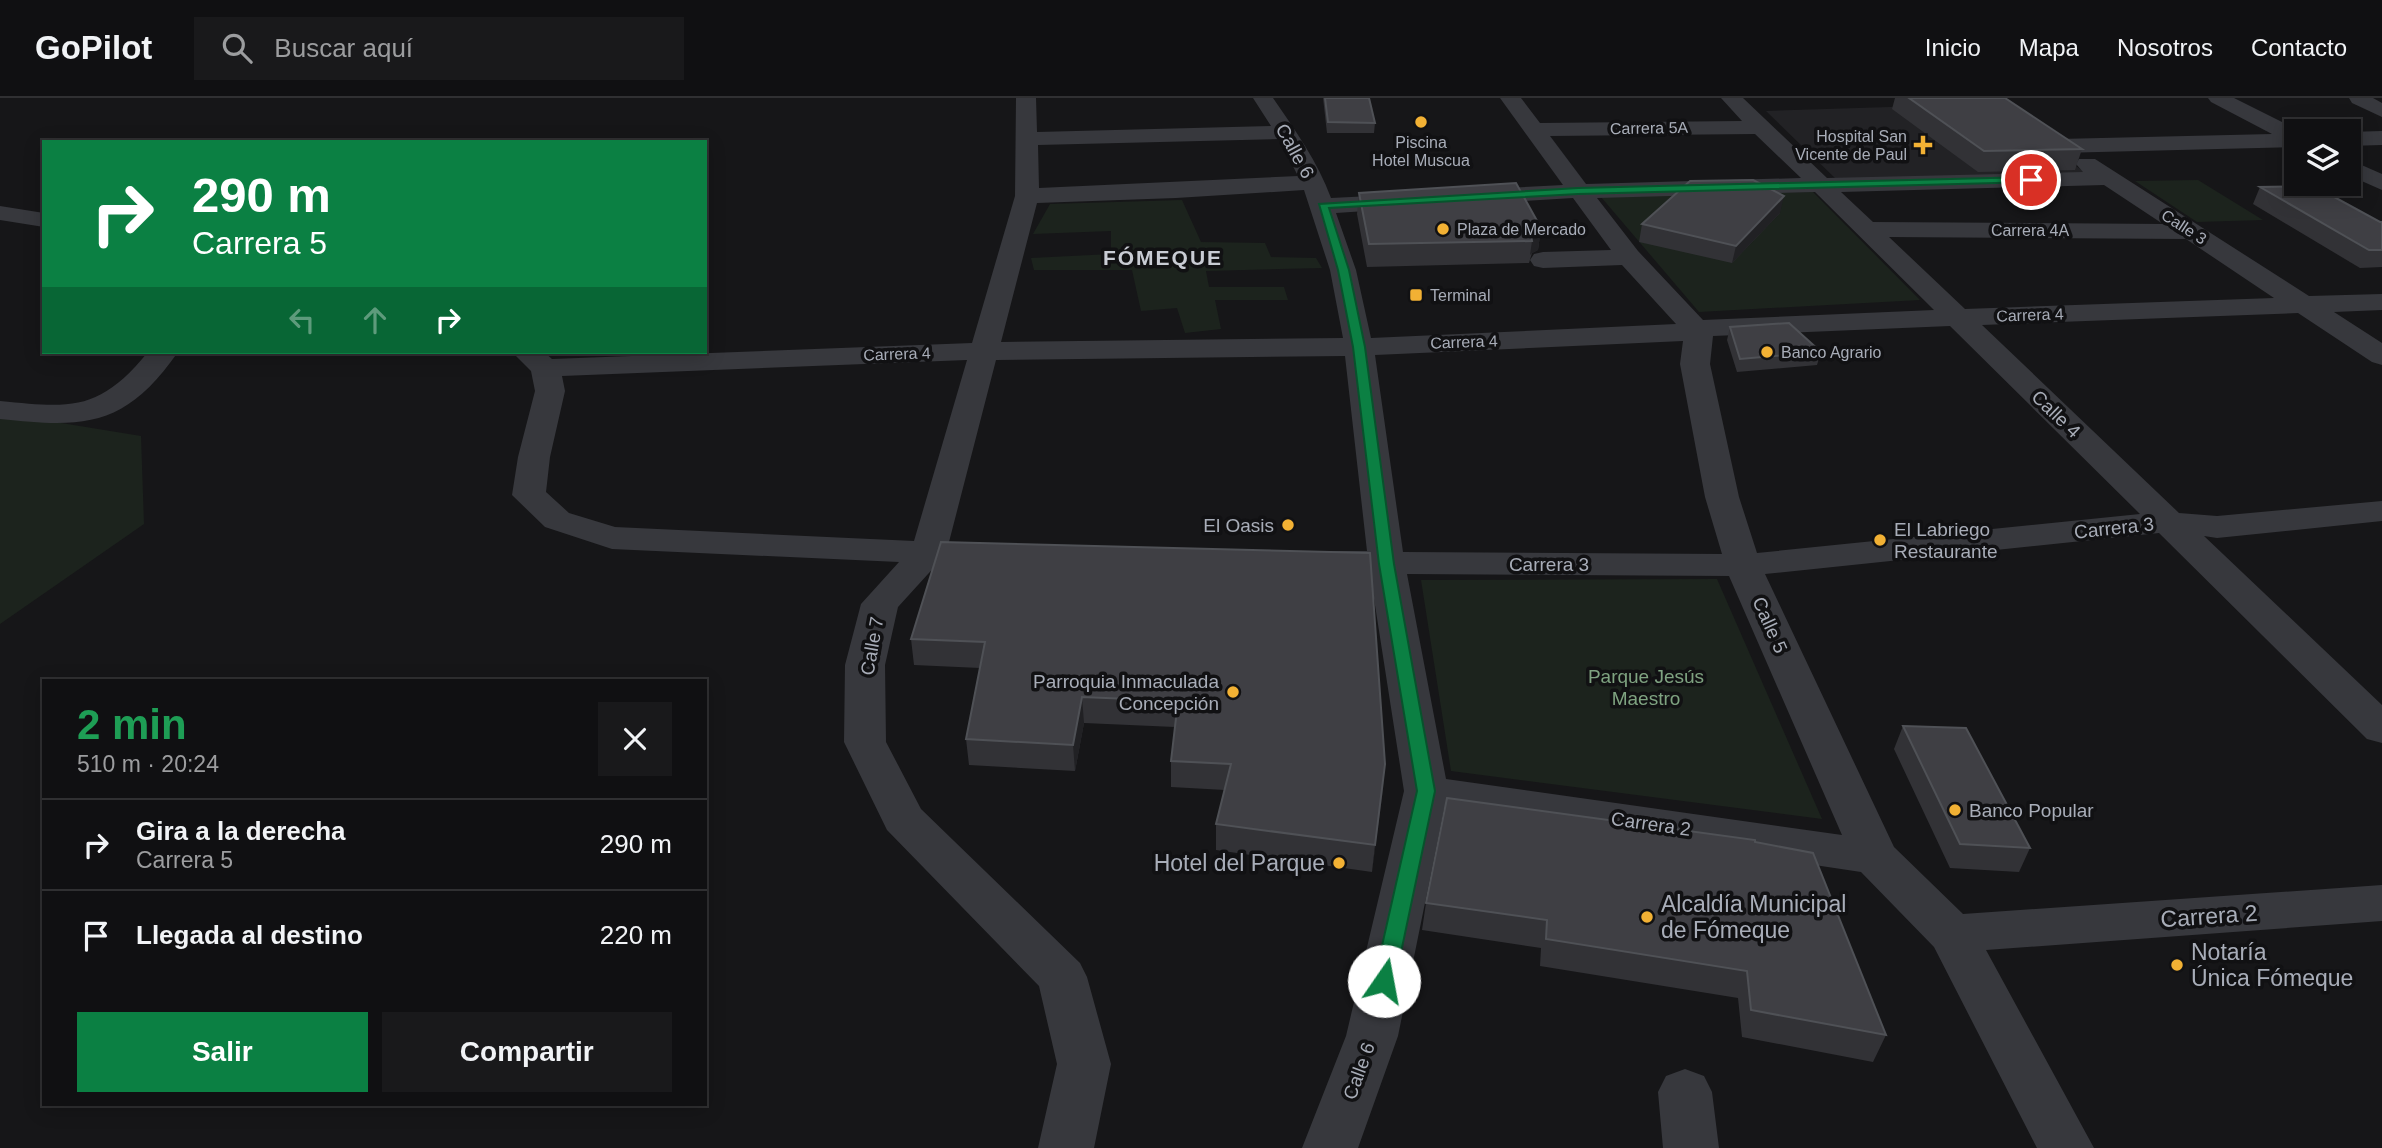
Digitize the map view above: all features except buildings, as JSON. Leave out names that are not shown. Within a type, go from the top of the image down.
[{"type":"street","name":"Calle 7","points":[[1026,98],[1027,196],[928,553],[880,604],[866,665],[865,742],[903,818],[1062,977],[1084,1063],[1066,1148]]},
{"type":"street","name":"Calle 6","points":[[1263,98],[1286,132],[1312,182],[1323,206],[1343,270],[1359,347],[1387,564],[1426,791],[1372,1035],[1330,1148]]},
{"type":"street","points":[[1510,98],[1629,257],[1699,332]]},
{"type":"street","name":"Calle 4","points":[[1731,98],[2382,729]]},
{"type":"street","points":[[2359,99],[2382,111]]},
{"type":"street","points":[[2224,101],[2270,100]]},
{"type":"street","points":[[2224,101],[2284,133]]},
{"type":"street","name":"Carrera 5A","points":[[1535,130],[1763,127]]},
{"type":"street","points":[[1027,139],[1286,132]]},
{"type":"street","points":[[2361,139],[2382,138]]},
{"type":"street","name":"Calle 3","points":[[2284,139],[2048,139],[2382,356]]},
{"type":"street","points":[[2361,172],[2382,183]]},
{"type":"street","points":[[1323,206],[1578,191],[2109,178]]},
{"type":"street","points":[[1027,196],[1176,191],[1312,182]]},
{"type":"street","points":[[0,214],[42,220]]},
{"type":"street","name":"Carrera 4A","points":[[1868,229],[2191,232]]},
{"type":"street","points":[[1543,260],[1629,257]]},
{"type":"street","name":"Carrera 4","points":[[535,360],[1359,347],[1699,332],[1707,327],[2382,302]]},
{"type":"street","name":"Calle 5","points":[[1699,332],[1695,364],[1722,498],[1742,565],[1875,857],[1952,934],[2066,1148]]},
{"type":"street","points":[[0,410],[51,416],[74,415],[112,401],[147,373],[161,354]]},
{"type":"street","points":[[535,360],[550,391],[534,457],[529,495],[557,520],[612,538],[1025,556]]},
{"type":"street","name":"Carrera 3","points":[[2168,522],[2203,508],[2382,489]]},
{"type":"street","name":"Carrera 3","points":[[1289,562],[1742,565],[2168,522],[2217,527],[2382,511]]},
{"type":"street","name":"Carrera 2","points":[[1426,791],[1875,857]]},
{"type":"street","name":"Carrera 2","points":[[1952,934],[2382,904]]},
{"type":"street","points":[[1685,1092],[1691,1148]]},
{"type":"shaded area","name":"Hospital San Vicente de Paul","points":[[1986,104],[2089,175],[1836,179],[1766,111]]},
{"type":"green space","points":[[2198,180],[2263,220],[2197,222],[2135,181]]},
{"type":"green space","points":[[1813,192],[1920,300],[1699,312],[1601,197]]},
{"type":"green space","points":[[1182,200],[1201,242],[1265,243],[1271,257],[1316,258],[1322,268],[1206,271],[1209,287],[1284,287],[1288,300],[1215,300],[1221,329],[1185,333],[1177,308],[1141,311],[1132,270],[1034,270],[1031,258],[1111,254],[1111,231],[1033,234],[1050,204]]},
{"type":"green space","points":[[0,413],[141,436],[144,524],[0,624]]},
{"type":"green space","name":"Parque Jesús Maestro","points":[[1717,579],[1822,819],[1451,771],[1421,580]]},
{"type":"place","name":"Piscina Hotel Muscua","points":[[1421,122]]},
{"type":"place","name":"Hospital San Vicente de Paul","points":[[1923,145]]},
{"type":"place","name":"Plaza de Mercado","points":[[1443,229]]},
{"type":"place","name":"Terminal","points":[[1416,295]]},
{"type":"place","name":"Banco Agrario","points":[[1767,352]]},
{"type":"place","name":"El Oasis","points":[[1288,525]]},
{"type":"place","name":"El Labriego Restaurante","points":[[1880,540]]},
{"type":"place","name":"Parroquia Inmaculada Concepción","points":[[1233,692]]},
{"type":"place","name":"Banco Popular","points":[[1955,810]]},
{"type":"place","name":"Hotel del Parque","points":[[1339,863]]},
{"type":"place","name":"Alcaldía Municipal de Fómeque","points":[[1647,917]]},
{"type":"place","name":"Notaría Única Fómeque","points":[[2177,965]]},
{"type":"district","name":"FÓMEQUE","points":[[1163,257]]},
{"type":"route","points":[[1384,981],[1426,791],[1387,564],[1359,347],[1343,270],[1323,206],[1578,191],[2031,180]]}]
